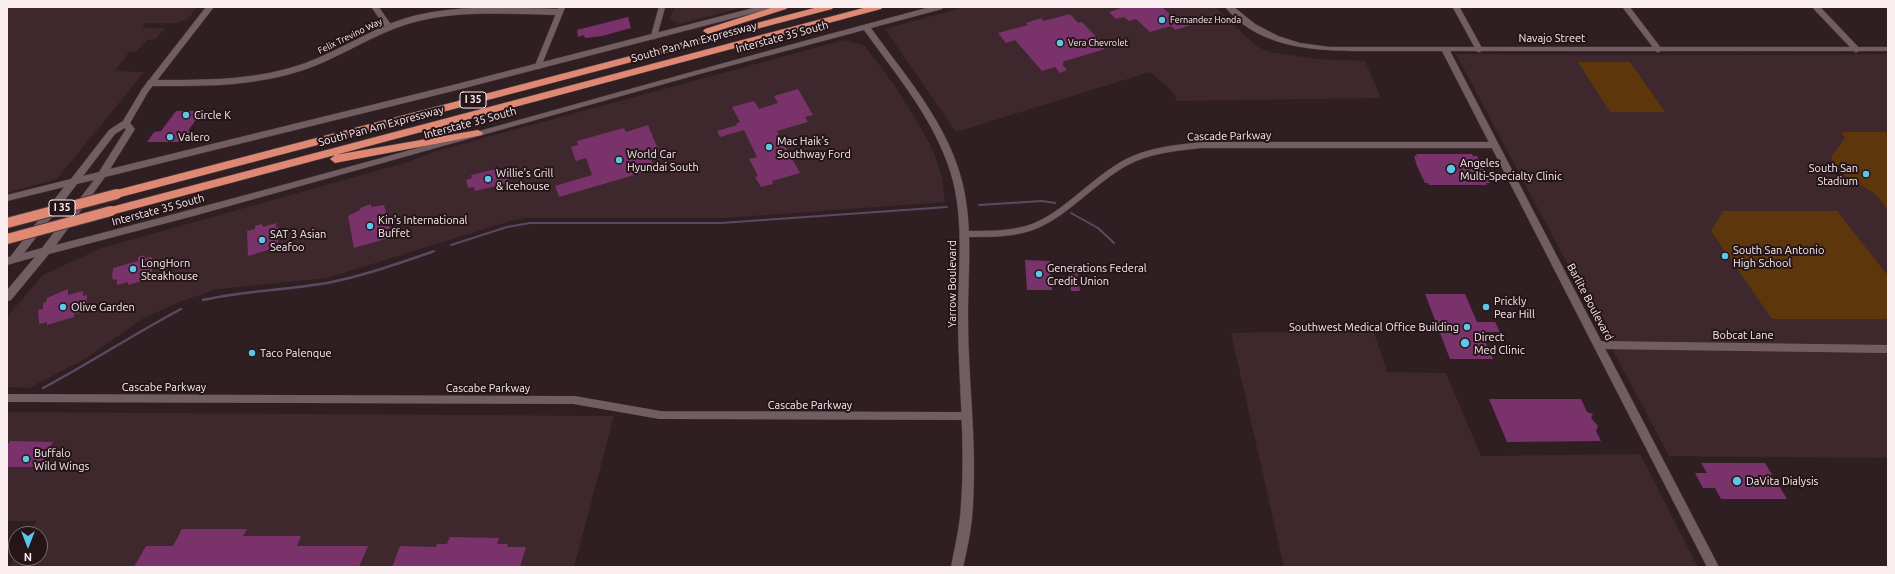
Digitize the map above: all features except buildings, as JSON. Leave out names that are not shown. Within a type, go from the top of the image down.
[{"type":"highway","points":[[483,98],[560,73],[657,47],[783,7]]},
{"type":"highway","name":"South Pan Am Expressway","points":[[7,223],[829,7]]},
{"type":"highway","name":"South Pan Am Expressway","points":[[7,239],[878,7]]},
{"type":"highway","points":[[255,173],[478,133]]},
{"type":"main road","points":[[7,267],[112,132],[126,123],[150,83],[210,7]]},
{"type":"main road","points":[[7,198],[538,66],[766,7]]},
{"type":"main road","name":"Interstate 35 South","points":[[11,260],[197,212],[478,133],[939,7]]},
{"type":"main road","name":"Navajo Street","points":[[1228,7],[1261,32],[1286,43],[1302,47],[1330,49],[1887,50]]},
{"type":"main road","name":"Yarrow Boulevard","points":[[866,27],[933,123],[952,163],[959,186],[965,288],[963,318],[967,416],[967,498],[963,539],[957,567]]},
{"type":"main road","name":"Barlite Boulevard","points":[[1445,49],[1599,345],[1712,567]]},
{"type":"main road","points":[[7,297],[46,251],[102,174],[131,129],[126,123]]},
{"type":"main road","points":[[119,148],[120,158],[127,164],[136,166]]},
{"type":"street","points":[[375,7],[389,27]]},
{"type":"street","points":[[654,36],[662,7]]},
{"type":"street","points":[[1456,7],[1480,49]]},
{"type":"street","points":[[1626,7],[1658,49]]},
{"type":"street","points":[[1816,7],[1856,49]]},
{"type":"street","name":"Felix Trevino Way","points":[[150,83],[234,83],[269,78],[320,61],[371,34],[423,17],[459,12],[561,9]]},
{"type":"street","points":[[538,66],[561,9]]},
{"type":"street","name":"Cascade Parkway","points":[[963,234],[1005,233],[1035,226],[1052,217],[1118,167],[1144,155],[1172,148],[1201,145],[1494,145]]},
{"type":"street","name":"Bobcat Lane","points":[[1599,345],[1888,349]]},
{"type":"street","name":"Cascabe Parkway","points":[[7,398],[574,400],[660,415],[967,416]]},
{"type":"shaded area","points":[[7,7],[197,7],[188,19],[176,23],[145,23],[142,28],[165,28],[156,39],[147,40],[137,51],[129,52],[115,71],[144,72],[57,179],[7,193]]},
{"type":"shaded area","points":[[674,7],[744,7],[679,24],[670,20]]},
{"type":"shaded area","points":[[964,7],[1215,7],[1256,46],[1269,52],[1317,59],[1365,61],[1381,98],[1177,101],[1172,91],[1150,72],[956,132],[885,29]]},
{"type":"shaded area","points":[[844,40],[864,45],[895,86],[920,126],[934,153],[942,177],[945,202],[724,218],[526,218],[510,221],[327,278],[217,289],[179,302],[144,318],[85,359],[29,388],[7,387],[7,317],[43,275],[102,248],[408,162],[436,151]]},
{"type":"shaded area","name":"South San Antonio High School","points":[[1456,54],[1888,54],[1888,458],[1669,456]]},
{"type":"shaded area","points":[[1578,62],[1630,62],[1665,112],[1610,112]]},
{"type":"shaded area","name":"South San Stadium","points":[[1841,132],[1888,132],[1888,210],[1876,195],[1845,176],[1835,165],[1831,157],[1845,138]]},
{"type":"shaded area","points":[[1723,211],[1837,211],[1888,276],[1888,319],[1772,319],[1711,231]]},
{"type":"shaded area","points":[[1373,330],[1387,372],[1446,373],[1481,456],[1640,454],[1698,567],[1284,567],[1231,333]]},
{"type":"shaded area","points":[[7,412],[614,416],[574,567],[9,567],[48,566],[48,526],[33,526],[36,521],[7,521]]},
{"type":"waterway","points":[[979,205],[1042,201],[1055,203]]},
{"type":"waterway","points":[[451,245],[507,227],[530,223],[721,223],[947,207]]},
{"type":"waterway","points":[[1071,213],[1098,228],[1114,243]]},
{"type":"waterway","points":[[429,253],[434,251]]},
{"type":"waterway","points":[[203,300],[327,283],[367,273],[429,253]]},
{"type":"waterway","points":[[43,388],[181,309]]},
{"type":"place","name":"Fernandez Honda","points":[[1162,20]]},
{"type":"place","name":"Vera Chevrolet","points":[[1060,43]]},
{"type":"place","name":"Circle K","points":[[186,115]]},
{"type":"place","name":"Valero","points":[[170,137]]},
{"type":"place","name":"Mac Haik's Southway Ford","points":[[769,147]]},
{"type":"place","name":"World Car Hyundai South","points":[[619,160]]},
{"type":"place","name":"Angeles Multi-Specialty Clinic","points":[[1451,169]]},
{"type":"place","name":"South San Stadium","points":[[1866,174]]},
{"type":"place","name":"Willie's Grill & Icehouse","points":[[488,179]]},
{"type":"place","name":"Kin's International Buffet","points":[[370,226]]},
{"type":"place","name":"SAT 3 Asian Seafoo","points":[[262,240]]},
{"type":"place","name":"South San Antonio High School","points":[[1725,256]]},
{"type":"place","name":"LongHorn Steakhouse","points":[[133,269]]},
{"type":"place","name":"Generations Federal Credit Union","points":[[1039,274]]},
{"type":"place","name":"Olive Garden","points":[[63,307]]},
{"type":"place","name":"Prickly Pear Hill","points":[[1486,307]]},
{"type":"place","name":"Southwest Medical Office Building","points":[[1467,327]]},
{"type":"place","name":"Direct Med Clinic","points":[[1465,343]]},
{"type":"place","name":"Taco Palenque","points":[[252,353]]},
{"type":"place","name":"Buffalo Wild Wings","points":[[26,459]]},
{"type":"place","name":"DaVita Dialysis","points":[[1737,481]]}]
